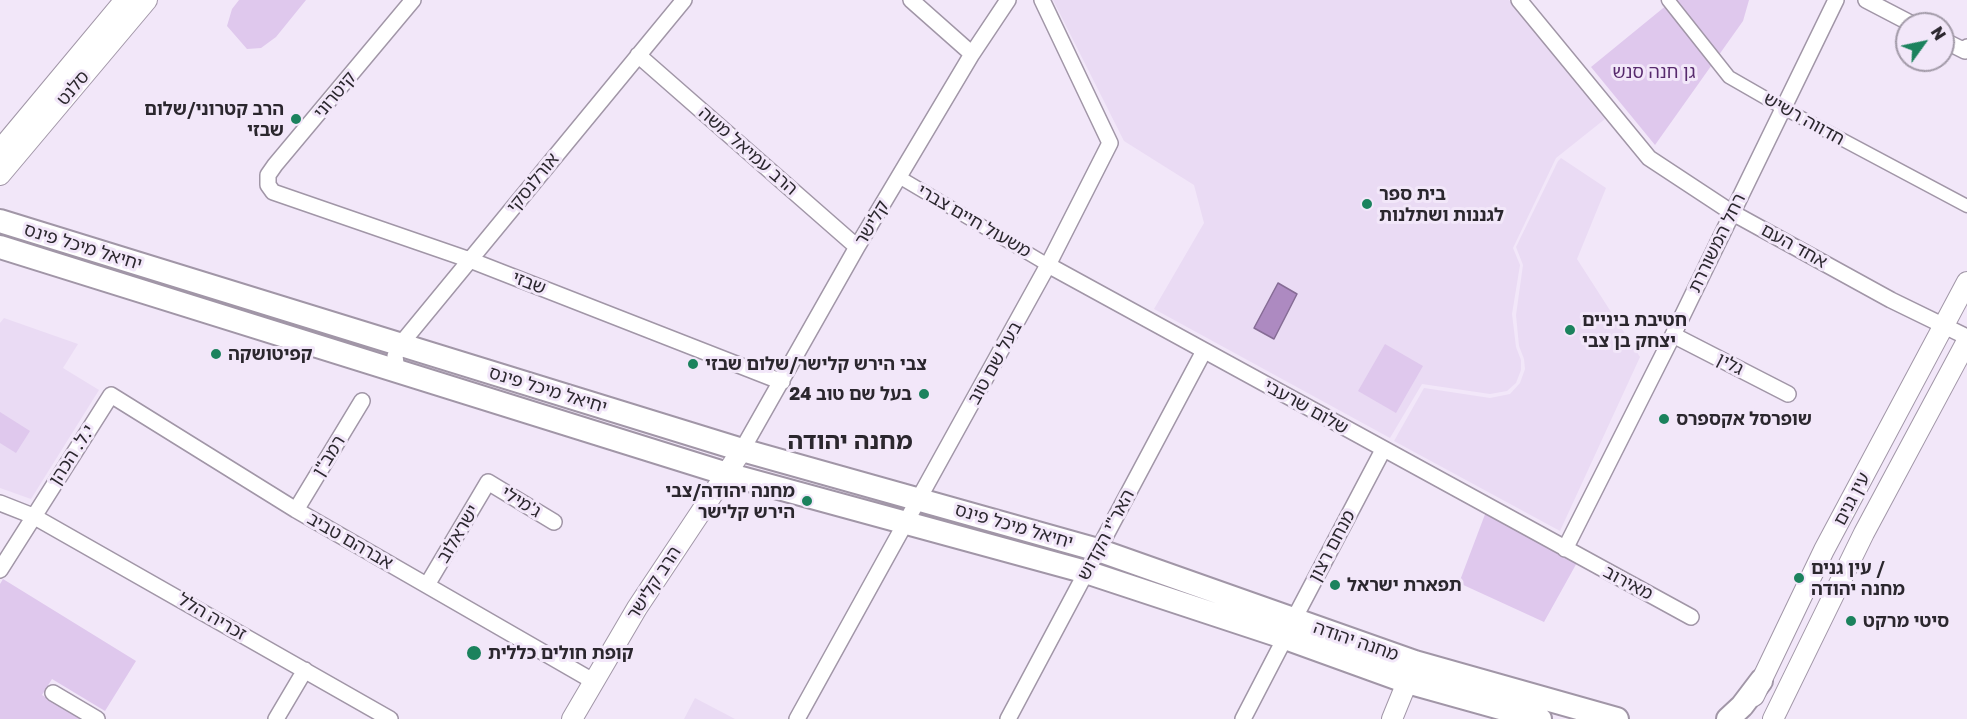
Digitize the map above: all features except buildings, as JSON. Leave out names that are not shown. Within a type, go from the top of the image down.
[{"type":"main road","name":"יחיאל מיכל פינס","points":[[0,221],[742,450],[1098,550]]},
{"type":"main road","name":"יחיאל מיכל פינס","points":[[0,247],[727,474],[1086,572]]},
{"type":"main road","name":"מחנה יהודה","points":[[1098,550],[1290,629],[1540,719]]},
{"type":"main road","name":"מחנה יהודה","points":[[1086,572],[1290,629]]},
{"type":"main road","name":"מחנה יהודה","points":[[1411,672],[1617,719]]},
{"type":"main road","points":[[1728,719],[1742,706],[1761,681]]},
{"type":"street","name":"סלנט","points":[[0,150],[125,0]]},
{"type":"street","name":"סלנט","points":[[0,175],[147,0]]},
{"type":"street","name":"קיטרוני","points":[[273,192],[268,185],[268,175],[274,165],[413,0]]},
{"type":"street","name":"אורלנסקי","points":[[400,345],[684,0]]},
{"type":"street","points":[[911,0],[972,54]]},
{"type":"street","name":"קלישר","points":[[742,450],[857,247],[972,54],[1008,0]]},
{"type":"street","name":"בעל שם טוב","points":[[797,719],[1048,265],[1110,143],[1042,0]]},
{"type":"street","name":"אחד העם","points":[[1519,0],[1649,158],[1731,212],[1967,339]]},
{"type":"street","name":"חדווה רשיש","points":[[1668,0],[1729,77],[1782,108],[1967,206]]},
{"type":"street","name":"רחל המשוררת","points":[[1565,549],[1673,335],[1836,0]]},
{"type":"street","points":[[1866,0],[1895,15]]},
{"type":"street","points":[[1955,46],[1965,51],[1967,47]]},
{"type":"street","name":"הרב עמיאל משה","points":[[638,55],[857,247]]},
{"type":"street","name":"משעול חיים צברי","points":[[899,177],[1048,265]]},
{"type":"street","name":"שבזי","points":[[273,192],[470,260],[782,382]]},
{"type":"street","name":"שלום שרעבי","points":[[1048,265],[1565,549]]},
{"type":"street","name":"עין גנים","points":[[1743,719],[1824,550],[1967,282]]},
{"type":"street","name":"גלין","points":[[1673,335],[1788,394]]},
{"type":"street","name":"עין גנים","points":[[1773,719],[1864,533],[1967,339]]},
{"type":"street","points":[[397,371],[395,356],[400,345]]},
{"type":"street","name":"האר\"י הקדוש","points":[[1008,719],[1204,351]]},
{"type":"street","name":"אברהם טביב","points":[[111,395],[296,510],[593,681]]},
{"type":"street","name":"י.ל. הכהן","points":[[0,570],[111,395]]},
{"type":"street","name":"רמב\"ן","points":[[296,510],[362,402]]},
{"type":"street","name":"הרב קלישר","points":[[572,719],[637,608],[742,450]]},
{"type":"street","name":"מנחם רצון","points":[[1244,719],[1383,450]]},
{"type":"street","name":"ג'מילי","points":[[488,482],[554,522]]},
{"type":"street","name":"ישראלוב","points":[[427,585],[488,482]]},
{"type":"street","name":"זכריה הלל","points":[[0,503],[33,516],[390,719]]},
{"type":"street","name":"מאירוב","points":[[1565,549],[1691,617]]},
{"type":"street","points":[[276,719],[305,670]]},
{"type":"street","points":[[1392,719],[1411,672]]},
{"type":"street","points":[[53,693],[97,719]]},
{"type":"shaded area","name":"בית ספר לגננות ושתלנות","points":[[1053,0],[1509,0],[1605,119],[1556,158],[1513,248],[1520,265],[1512,314],[1516,347],[1521,360],[1521,370],[1516,383],[1507,391],[1490,394],[1422,384],[1390,438],[1154,309],[1204,223],[1194,185],[1124,141]]},
{"type":"shaded area","name":"חטיבת ביניים יצחק בן צבי","points":[[1561,158],[1606,188],[1577,259],[1640,357],[1560,531],[1394,441],[1424,388],[1490,398],[1510,394],[1520,383],[1525,369],[1519,346],[1516,315],[1523,265],[1516,247]]},
{"type":"shaded area","points":[[1278,283],[1297,294],[1274,339],[1254,328]]},
{"type":"shaded area","points":[[4,318],[78,344],[63,368],[99,390],[31,499],[0,488],[0,323]]},
{"type":"shaded area","points":[[695,698],[735,719],[684,719]]},
{"type":"green space","points":[[239,0],[306,0],[276,37],[261,48],[247,49],[227,26],[232,9]]},
{"type":"green space","name":"גן חנה סנש","points":[[1673,0],[1749,0],[1743,21],[1655,145],[1591,67]]},
{"type":"green space","points":[[1385,344],[1423,366],[1396,413],[1358,391]]},
{"type":"green space","points":[[0,412],[30,431],[16,453],[0,443]]},
{"type":"green space","points":[[1487,509],[1579,559],[1544,622],[1459,583]]},
{"type":"green space","points":[[3,579],[136,661],[105,711],[52,679],[42,695],[83,719],[0,719],[0,584]]},
{"type":"place","name":"הרב קטרוני/שלום שבזי","points":[[296,119]]},
{"type":"place","name":"בית ספר לגננות ושתלנות","points":[[1367,204]]},
{"type":"place","name":"חטיבת ביניים יצחק בן צבי","points":[[1570,330]]},
{"type":"place","name":"קפיטושקה","points":[[216,354]]},
{"type":"place","name":"צבי הירש קלישר/שלום שבזי","points":[[693,364]]},
{"type":"place","name":"בעל שם טוב 24","points":[[924,394]]},
{"type":"place","name":"שופרסל אקספרס","points":[[1664,419]]},
{"type":"place","name":"מחנה יהודה/צבי הירש קלישר","points":[[807,501]]},
{"type":"place","name":"עין גנים / מחנה יהודה","points":[[1799,578]]},
{"type":"place","name":"תפארת ישראל","points":[[1335,585]]},
{"type":"place","name":"סיטי מרקט","points":[[1851,621]]},
{"type":"place","name":"קופת חולים כללית","points":[[474,653]]},
{"type":"district","name":"מחנה יהודה","points":[[850,441]]}]
